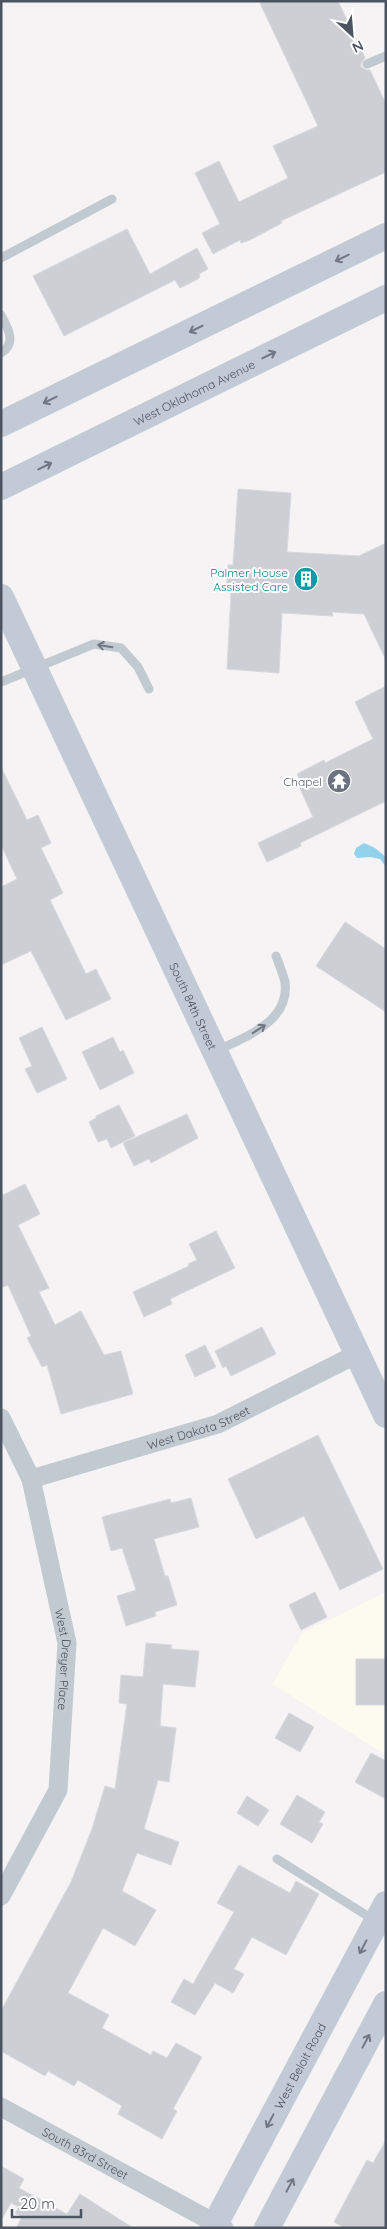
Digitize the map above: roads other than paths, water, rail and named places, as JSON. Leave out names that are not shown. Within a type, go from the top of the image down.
[{"type":"main road","points":[[1,424],[386,236]]},
{"type":"main road","name":"West Oklahoma Avenue","points":[[1,487],[386,298]]},
{"type":"main road","name":"South 84th Street","points":[[1,597],[386,1415]]},
{"type":"main road","name":"West Beloit Road","points":[[217,2227],[383,1917]]},
{"type":"main road","points":[[267,2228],[386,2004]]},
{"type":"street","name":"West Dakota Street","points":[[31,1479],[218,1424],[357,1354]]},
{"type":"street","name":"West Dreyer Place","points":[[1,1418],[31,1479],[67,1643],[58,1790],[1,1896]]},
{"type":"street","name":"South 83rd Street","points":[[1,2107],[217,2227]]},
{"type":"lane","points":[[367,64],[386,56]]},
{"type":"lane","points":[[1,258],[112,199]]},
{"type":"lane","points":[[1,315],[10,334],[10,342],[6,350],[1,353]]},
{"type":"lane","points":[[1,682],[94,644],[121,648],[138,667],[149,690]]},
{"type":"lane","points":[[216,1052],[255,1032],[272,1020],[284,1004],[285,983],[276,956]]},
{"type":"lane","points":[[277,1858],[383,1917]]},
{"type":"water","points":[[364,843],[375,848],[386,857],[386,867],[380,859],[370,857],[357,858],[354,854],[356,848]]},
{"type":"place","name":"Palmer House Assisted Care","points":[[306,579]]},
{"type":"place","name":"Chapel","points":[[339,781]]}]
